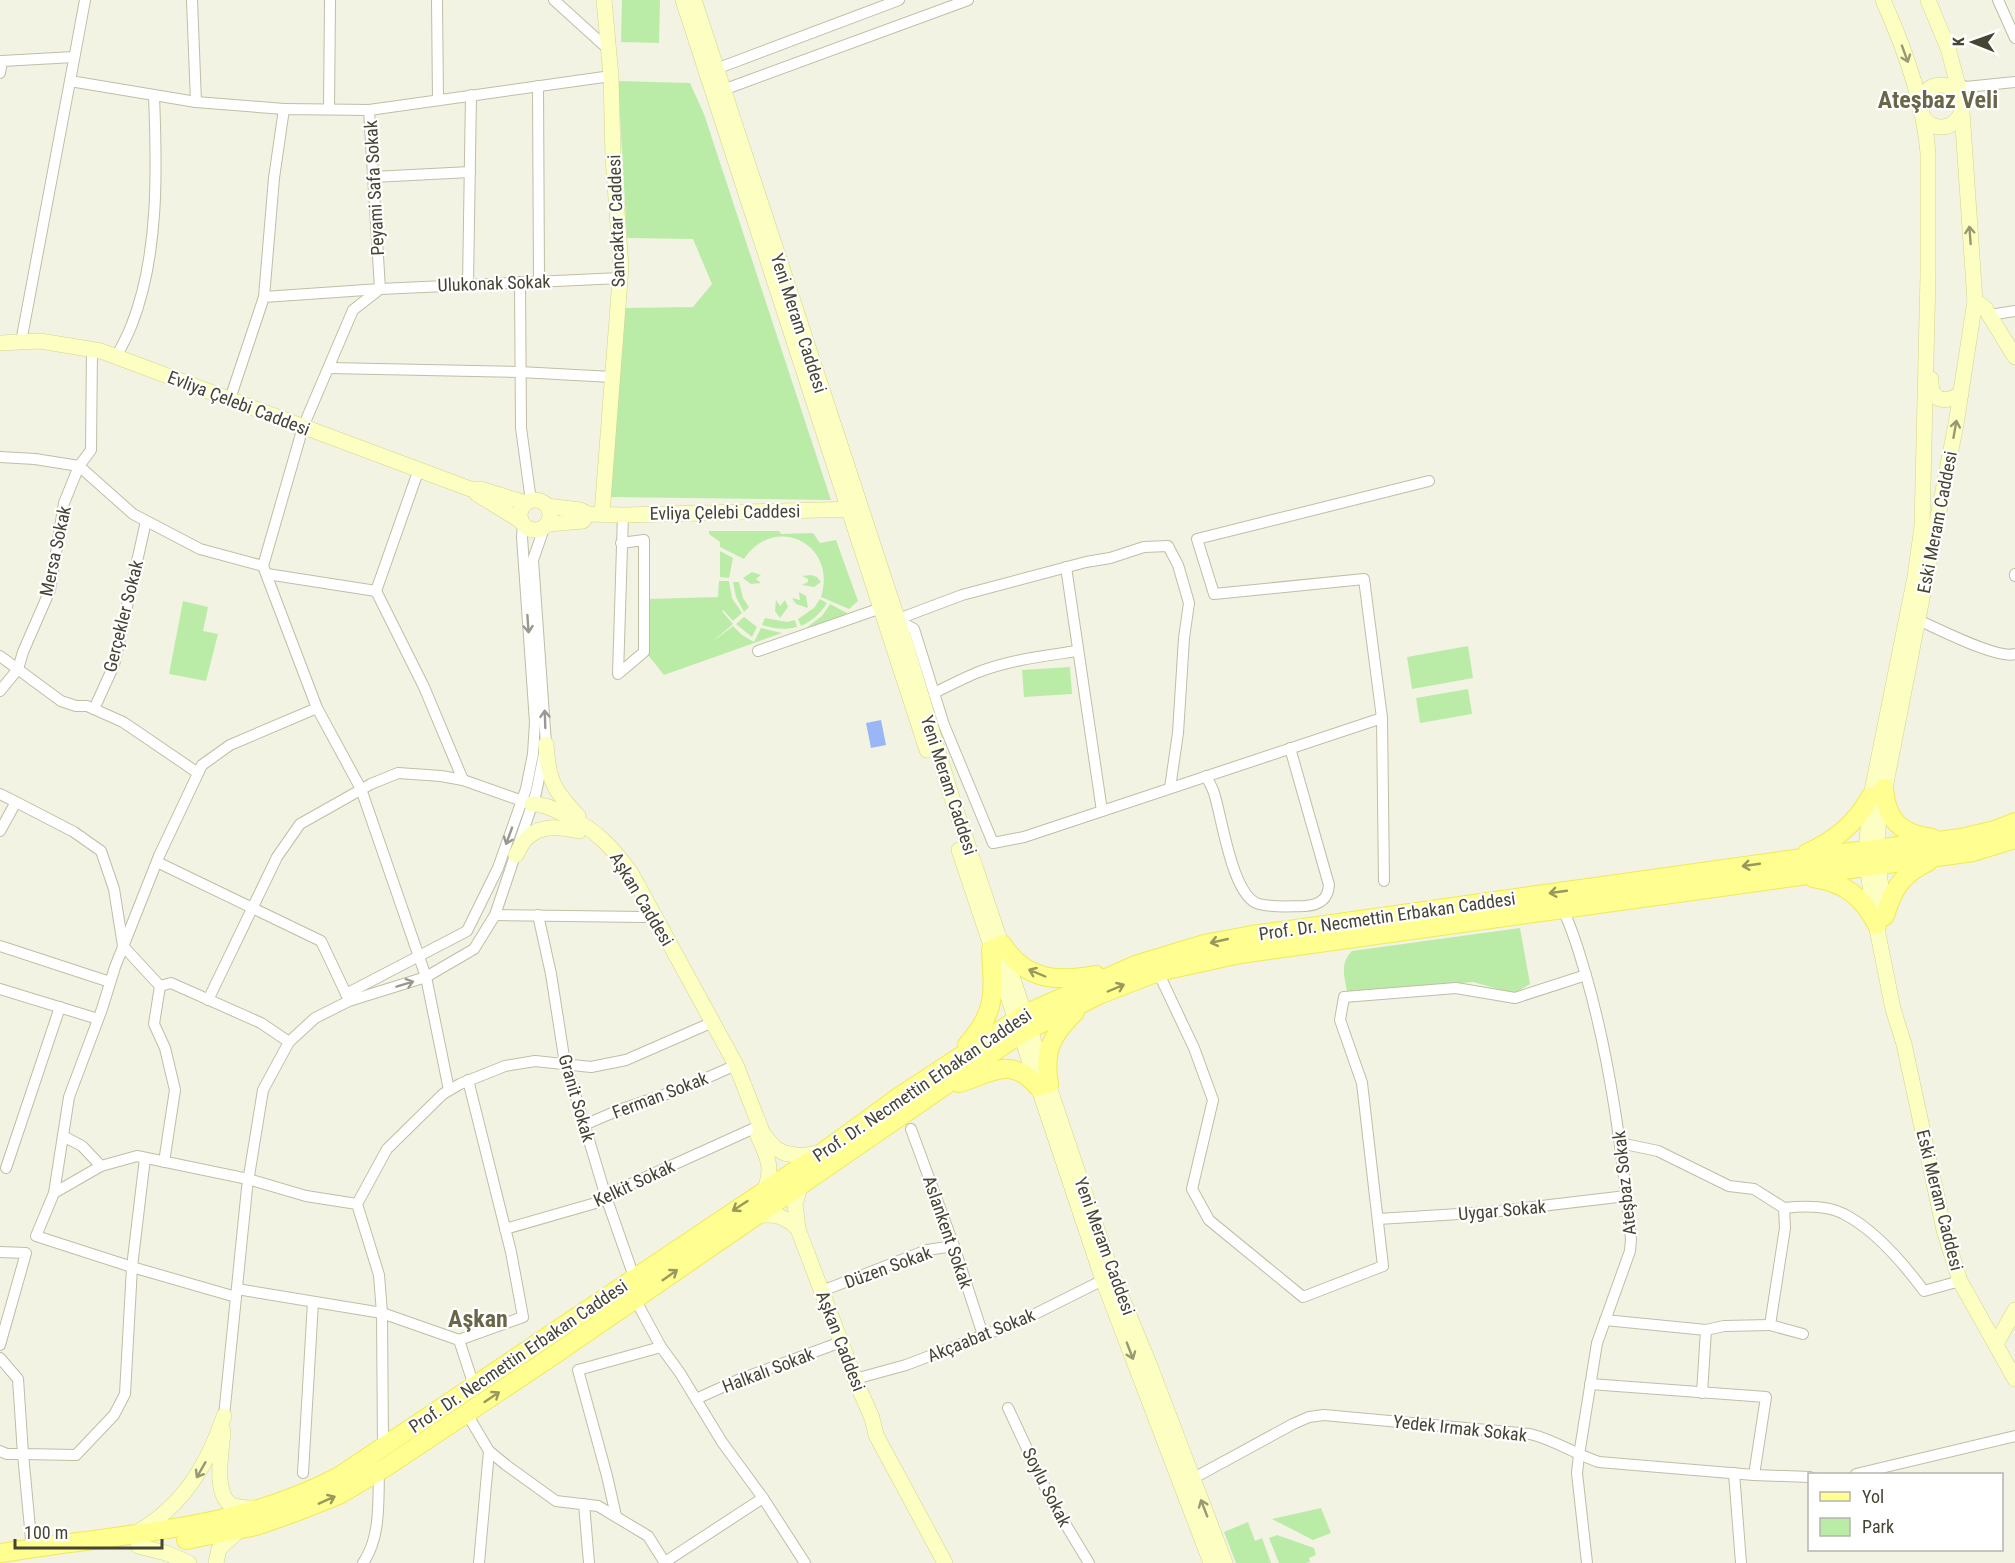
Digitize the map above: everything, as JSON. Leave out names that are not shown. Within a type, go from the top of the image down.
[{"type":"main road","points":[[1792,868],[1841,834],[1878,792],[1895,822],[1903,829],[1923,837],[1961,838]]},
{"type":"main road","name":"Prof. Dr. Necmettin Erbakan Caddesi","points":[[1872,858],[1995,830],[2015,822]]},
{"type":"main road","name":"Prof. Dr. Necmettin Erbakan Caddesi","points":[[270,1514],[338,1477],[383,1448],[633,1277],[823,1152],[897,1098],[957,1059],[1115,972],[1204,944],[1252,934],[1872,858],[1941,856],[1973,852],[2015,839]]},
{"type":"main road","points":[[1792,868],[1842,886],[1881,921],[1891,896],[1906,875],[1914,868],[1941,856]]},
{"type":"main road","name":"Prof. Dr. Necmettin Erbakan Caddesi","points":[[270,1514],[339,1495],[379,1472],[942,1087],[1023,1024],[1158,972],[1240,954],[1563,910],[1792,868]]},
{"type":"main road","points":[[996,946],[1022,966],[1049,978],[1072,979],[1115,972]]},
{"type":"main road","points":[[957,1059],[983,1024],[991,1005],[996,946]]},
{"type":"main road","points":[[942,1087],[1004,1068],[1022,1071],[1044,1086],[1053,1038],[1066,1020],[1085,1002]]},
{"type":"main road","points":[[0,1553],[135,1541],[199,1538],[239,1530],[270,1514]]},
{"type":"main road","points":[[14,1563],[135,1541],[202,1525],[270,1514]]},
{"type":"street","points":[[21,342],[85,0]]},
{"type":"street","points":[[192,0],[196,102]]},
{"type":"street","points":[[329,110],[330,0]]},
{"type":"street","points":[[437,0],[438,100]]},
{"type":"street","points":[[554,0],[608,49]]},
{"type":"street","name":"Sancaktar Caddesi","points":[[595,514],[612,377],[620,278],[611,75],[604,0]]},
{"type":"street","name":"Yeni Meram Caddesi","points":[[683,0],[892,622],[996,946],[1112,1274],[1192,1479],[1213,1562]]},
{"type":"street","name":"Yeni Meram Caddesi","points":[[694,0],[854,509],[880,608],[892,622]]},
{"type":"street","points":[[716,69],[900,0]]},
{"type":"street","points":[[723,90],[968,0]]},
{"type":"street","name":"Eski Meram Caddesi","points":[[1883,0],[1909,64],[1926,133],[1928,275],[1923,501],[1919,550],[1878,792],[1878,819],[1872,858],[1893,1009],[1904,1044],[1944,1230],[1960,1281],[2015,1379]]},
{"type":"street","name":"Eski Meram Caddesi","points":[[1878,792],[1918,620],[1961,394],[1975,301],[1958,82],[1948,48],[1928,0]]},
{"type":"street","points":[[1998,0],[2015,38]]},
{"type":"street","points":[[0,73],[2,61],[74,57]]},
{"type":"street","points":[[369,110],[611,75]]},
{"type":"street","name":"Peyami Safa Sokak","points":[[70,81],[196,102],[284,109],[369,110],[375,292]]},
{"type":"street","points":[[1958,82],[1966,87],[2015,82]]},
{"type":"street","points":[[538,86],[538,281]]},
{"type":"street","points":[[468,284],[471,95]]},
{"type":"street","points":[[116,357],[132,323],[147,272],[153,211],[156,141],[154,96]]},
{"type":"street","points":[[230,399],[264,297],[274,178],[284,109]]},
{"type":"street","points":[[373,177],[470,172]]},
{"type":"street","points":[[1928,275],[1933,307],[1931,389],[1935,396],[1942,400],[1951,400],[1961,394]]},
{"type":"street","name":"Ulukonak Sokak","points":[[264,297],[375,292],[468,284],[620,278]]},
{"type":"street","points":[[348,997],[426,977],[474,949],[495,915],[516,855],[527,803],[535,722],[521,512],[529,502],[521,428],[520,282]]},
{"type":"street","points":[[375,292],[353,310],[303,427],[265,570],[317,708],[361,789],[426,977],[449,1090]]},
{"type":"street","points":[[1975,301],[1985,308],[2015,357]]},
{"type":"street","points":[[1990,315],[2015,310]]},
{"type":"street","name":"Evliya Çelebi Caddesi","points":[[0,343],[40,341],[92,350],[116,357],[473,490],[480,489],[529,502]]},
{"type":"street","name":"Mersa Sokak","points":[[0,691],[18,669],[50,590],[64,503],[79,466],[91,450],[92,350]]},
{"type":"street","points":[[328,368],[520,372],[612,377]]},
{"type":"street","points":[[0,458],[35,459],[79,466],[133,514],[200,549],[265,570],[376,591]]},
{"type":"street","points":[[419,469],[376,591],[424,687],[463,780]]},
{"type":"street","points":[[1384,881],[1382,718],[1364,579],[1214,594],[1197,539],[1429,481]]},
{"type":"street","name":"Evliya Çelebi Caddesi","points":[[473,490],[477,495],[522,523]]},
{"type":"street","points":[[529,502],[541,501],[550,513],[533,560],[548,771],[554,788],[583,828]]},
{"type":"street","name":"Evliya Çelebi Caddesi","points":[[547,506],[595,514],[623,515],[854,509]]},
{"type":"street","name":"Evliya Çelebi Caddesi","points":[[546,526],[583,520],[595,514]]},
{"type":"street","points":[[621,543],[644,540],[644,652],[618,674],[621,543],[623,515]]},
{"type":"street","name":"Gerçekler Sokak","points":[[94,709],[114,665],[146,521]]},
{"type":"street","points":[[522,523],[532,530],[546,526]]},
{"type":"street","points":[[892,622],[962,595],[1066,567],[1110,558],[1144,547],[1168,546],[1178,565],[1189,603],[1184,638],[1178,733],[1170,788]]},
{"type":"street","points":[[1066,567],[1102,811]]},
{"type":"street","points":[[758,651],[880,608]]},
{"type":"street","points":[[1918,620],[1989,651],[2007,656],[2015,654]]},
{"type":"street","points":[[892,622],[914,629],[944,725],[993,843],[1024,837],[1382,718]]},
{"type":"street","points":[[934,693],[978,672],[1026,659],[1077,651]]},
{"type":"street","points":[[0,656],[61,700],[94,709],[123,722],[198,773]]},
{"type":"street","points":[[0,1345],[26,1253],[36,1236],[54,1193],[69,1096],[123,946],[157,862],[198,773],[202,765],[230,745],[317,708]]},
{"type":"street","points":[[270,1514],[236,1507],[230,1503],[224,1495],[220,1479],[224,1416],[248,1179],[263,1090],[290,1042],[315,1018],[419,956],[466,931],[527,803],[537,787],[546,744]]},
{"type":"street","points":[[1206,776],[1213,791],[1232,864],[1240,886],[1251,900],[1258,904],[1283,906],[1314,905],[1323,901],[1328,893],[1329,885],[1290,748]]},
{"type":"street","points":[[208,1000],[278,857],[300,824],[361,789],[398,773],[463,780],[527,803]]},
{"type":"street","points":[[0,794],[74,832],[101,851],[114,889],[123,946],[160,986]]},
{"type":"street","points":[[0,831],[16,802]]},
{"type":"street","name":"Aşkan Caddesi","points":[[527,803],[541,812],[583,828],[605,853],[649,915],[732,1067],[770,1163],[765,1191]]},
{"type":"street","points":[[516,855],[526,838],[541,830],[583,828]]},
{"type":"street","points":[[157,862],[321,941],[348,997]]},
{"type":"street","name":"Ateşbaz Sokak","points":[[1563,910],[1571,926],[1598,1019],[1616,1108],[1631,1239],[1630,1251],[1597,1343],[1579,1455],[1577,1473],[1587,1563]]},
{"type":"street","points":[[495,915],[649,915]]},
{"type":"street","name":"Granit Sokak","points":[[538,915],[551,974],[566,1063],[606,1197],[633,1277]]},
{"type":"street","points":[[0,945],[110,982]]},
{"type":"street","points":[[1158,972],[1194,1048],[1213,1100],[1192,1189],[1209,1220],[1303,1297],[1383,1266],[1362,1083],[1340,1020],[1344,997],[1456,988],[1515,998],[1586,975]]},
{"type":"street","points":[[160,986],[171,983],[261,1023],[290,1042]]},
{"type":"street","points":[[160,986],[154,1024],[165,1048],[175,1090],[164,1162]]},
{"type":"street","points":[[0,988],[98,1019]]},
{"type":"street","points":[[6,1168],[60,1007]]},
{"type":"street","points":[[383,1448],[382,1313],[379,1275],[357,1204],[387,1149],[443,1094],[468,1080],[505,1066],[535,1061],[591,1067],[626,1060],[708,1024]]},
{"type":"street","name":"Ferman Sokak","points":[[584,1125],[619,1110],[684,1089],[732,1067]]},
{"type":"street","points":[[36,1236],[132,1267],[237,1293],[382,1313],[459,1340],[523,1317],[505,1229],[468,1080]]},
{"type":"street","name":"Yeni Meram Caddesi","points":[[1044,1086],[1103,1280],[1213,1562]]},
{"type":"street","name":"Aşkan Caddesi","points":[[756,1127],[768,1141],[784,1153],[801,1156],[823,1152]]},
{"type":"street","name":"Kelkit Sokak","points":[[505,1229],[599,1202],[756,1127]]},
{"type":"street","name":"Aslankent Sokak","points":[[912,1129],[983,1335]]},
{"type":"street","points":[[63,1136],[82,1146],[101,1166]]},
{"type":"street","points":[[1620,1143],[1658,1151],[1729,1186],[1754,1189],[1784,1208],[1807,1206],[1843,1213],[1871,1233],[1893,1254],[1924,1291],[1960,1281]]},
{"type":"street","points":[[54,1193],[101,1166],[137,1156],[248,1179],[306,1196],[357,1204]]},
{"type":"street","points":[[0,1451],[7,1454],[76,1455],[114,1415],[125,1394],[132,1267],[145,1158]]},
{"type":"street","name":"Aşkan Caddesi","points":[[801,1184],[795,1204],[798,1229],[872,1418],[876,1434],[945,1563]]},
{"type":"street","name":"Uygar Sokak","points":[[1378,1220],[1491,1212],[1626,1196]]},
{"type":"street","points":[[1770,1325],[1785,1228],[1784,1208]]},
{"type":"street","points":[[756,1216],[777,1215],[785,1218],[798,1229]]},
{"type":"street","name":"Düzen Sokak","points":[[822,1291],[927,1250],[954,1246]]},
{"type":"street","points":[[0,1252],[26,1253]]},
{"type":"street","name":"Akçaabat Sokak","points":[[855,1378],[906,1365],[1021,1321],[1103,1280]]},
{"type":"street","points":[[635,1299],[661,1347],[722,1442],[763,1498],[805,1563]]},
{"type":"street","points":[[303,1473],[312,1302]]},
{"type":"street","points":[[1996,1344],[2015,1310]]},
{"type":"street","points":[[1605,1320],[1706,1330],[1724,1326],[1770,1325],[1803,1334]]},
{"type":"street","points":[[1702,1393],[1706,1330]]},
{"type":"street","points":[[459,1340],[474,1386]]},
{"type":"street","name":"Halkalı Sokak","points":[[696,1399],[738,1380],[841,1342]]},
{"type":"street","points":[[616,1516],[578,1370],[661,1347]]},
{"type":"street","points":[[0,1358],[18,1379],[32,1549]]},
{"type":"street","points":[[1590,1384],[1766,1397],[1754,1475]]},
{"type":"street","name":"Soylu Sokak","points":[[1008,1408],[1052,1502],[1089,1563]]},
{"type":"street","points":[[467,1414],[489,1451],[556,1501],[598,1506],[648,1536],[665,1562],[763,1498]]},
{"type":"street","name":"Yedek Irmak Sokak","points":[[1192,1479],[1275,1433],[1316,1415],[1513,1432],[1556,1442],[1579,1455],[1599,1461],[1754,1475],[1808,1477]]},
{"type":"street","points":[[189,1563],[135,1541],[168,1511],[193,1483],[216,1439],[224,1416]]},
{"type":"street","name":"Aşkan Caddesi","points":[[872,1418],[882,1430],[954,1563]]},
{"type":"street","points":[[1860,1473],[2015,1436]]},
{"type":"street","points":[[478,1563],[489,1451]]},
{"type":"street","points":[[363,1563],[369,1555],[377,1524],[379,1472]]},
{"type":"street","points":[[1734,1473],[1741,1563]]},
{"type":"street","points":[[584,1504],[589,1563]]},
{"type":"street","points":[[216,1563],[219,1549],[239,1530]]},
{"type":"green space","points":[[622,0],[660,0],[659,43],[621,42]]},
{"type":"green space","points":[[618,81],[690,83],[704,114],[831,500],[610,497],[625,308],[693,307],[712,284],[693,239],[627,238]]},
{"type":"green space","points":[[709,531],[813,533],[820,543],[836,540],[858,601],[849,609],[821,597],[824,578],[820,562],[812,549],[800,540],[786,537],[771,538],[757,545],[744,559],[720,547],[720,542],[709,534]]},
{"type":"green space","points":[[720,551],[733,558],[729,578],[720,577]]},
{"type":"green space","points":[[752,572],[761,575],[756,579],[761,583],[751,584],[743,578]]},
{"type":"green space","points":[[802,576],[817,577],[821,582],[814,587],[802,585],[808,582],[808,579]]},
{"type":"green space","points":[[719,581],[729,581],[732,598],[742,613],[733,621],[723,610],[733,624],[711,643],[733,626],[754,642],[761,628],[782,633],[664,675],[648,655],[649,599],[718,597]]},
{"type":"green space","points":[[733,582],[739,582],[743,598],[749,607],[744,612],[736,597]]},
{"type":"green space","points":[[799,592],[806,596],[808,608],[796,604],[792,598],[800,600]]},
{"type":"green space","points":[[820,599],[827,603],[825,607],[801,626],[798,619],[814,608]]},
{"type":"green space","points":[[776,600],[780,606],[785,600],[788,607],[780,618],[775,611]]},
{"type":"green space","points":[[183,601],[208,607],[203,631],[218,634],[206,681],[169,674]]},
{"type":"green space","points":[[830,604],[847,613],[828,622],[807,627],[822,616]]},
{"type":"green space","points":[[744,617],[757,627],[752,637],[736,624]]},
{"type":"green space","points":[[765,618],[787,622],[795,620],[797,627],[784,629],[762,625]]},
{"type":"green space","points":[[1468,646],[1473,678],[1412,689],[1407,657]]},
{"type":"green space","points":[[1070,667],[1072,694],[1024,697],[1022,670]]},
{"type":"green space","points":[[1468,689],[1472,714],[1420,723],[1416,698]]},
{"type":"green space","points":[[1520,928],[1530,984],[1517,992],[1473,982],[1352,993],[1347,991],[1344,965],[1352,951]]},
{"type":"green space","points":[[1321,1508],[1331,1533],[1313,1540],[1272,1519]]},
{"type":"green space","points":[[1248,1522],[1255,1541],[1262,1538],[1271,1563],[1236,1563],[1224,1532]]},
{"type":"green space","points":[[1277,1535],[1314,1548],[1316,1555],[1309,1558],[1310,1562],[1306,1563],[1279,1563],[1269,1538]]},
{"type":"water","points":[[881,720],[886,745],[871,748],[866,723]]},
{"type":"district","name":"Ateşbaz Veli","points":[[1938,100]]},
{"type":"district","name":"Aşkan","points":[[478,1319]]}]
